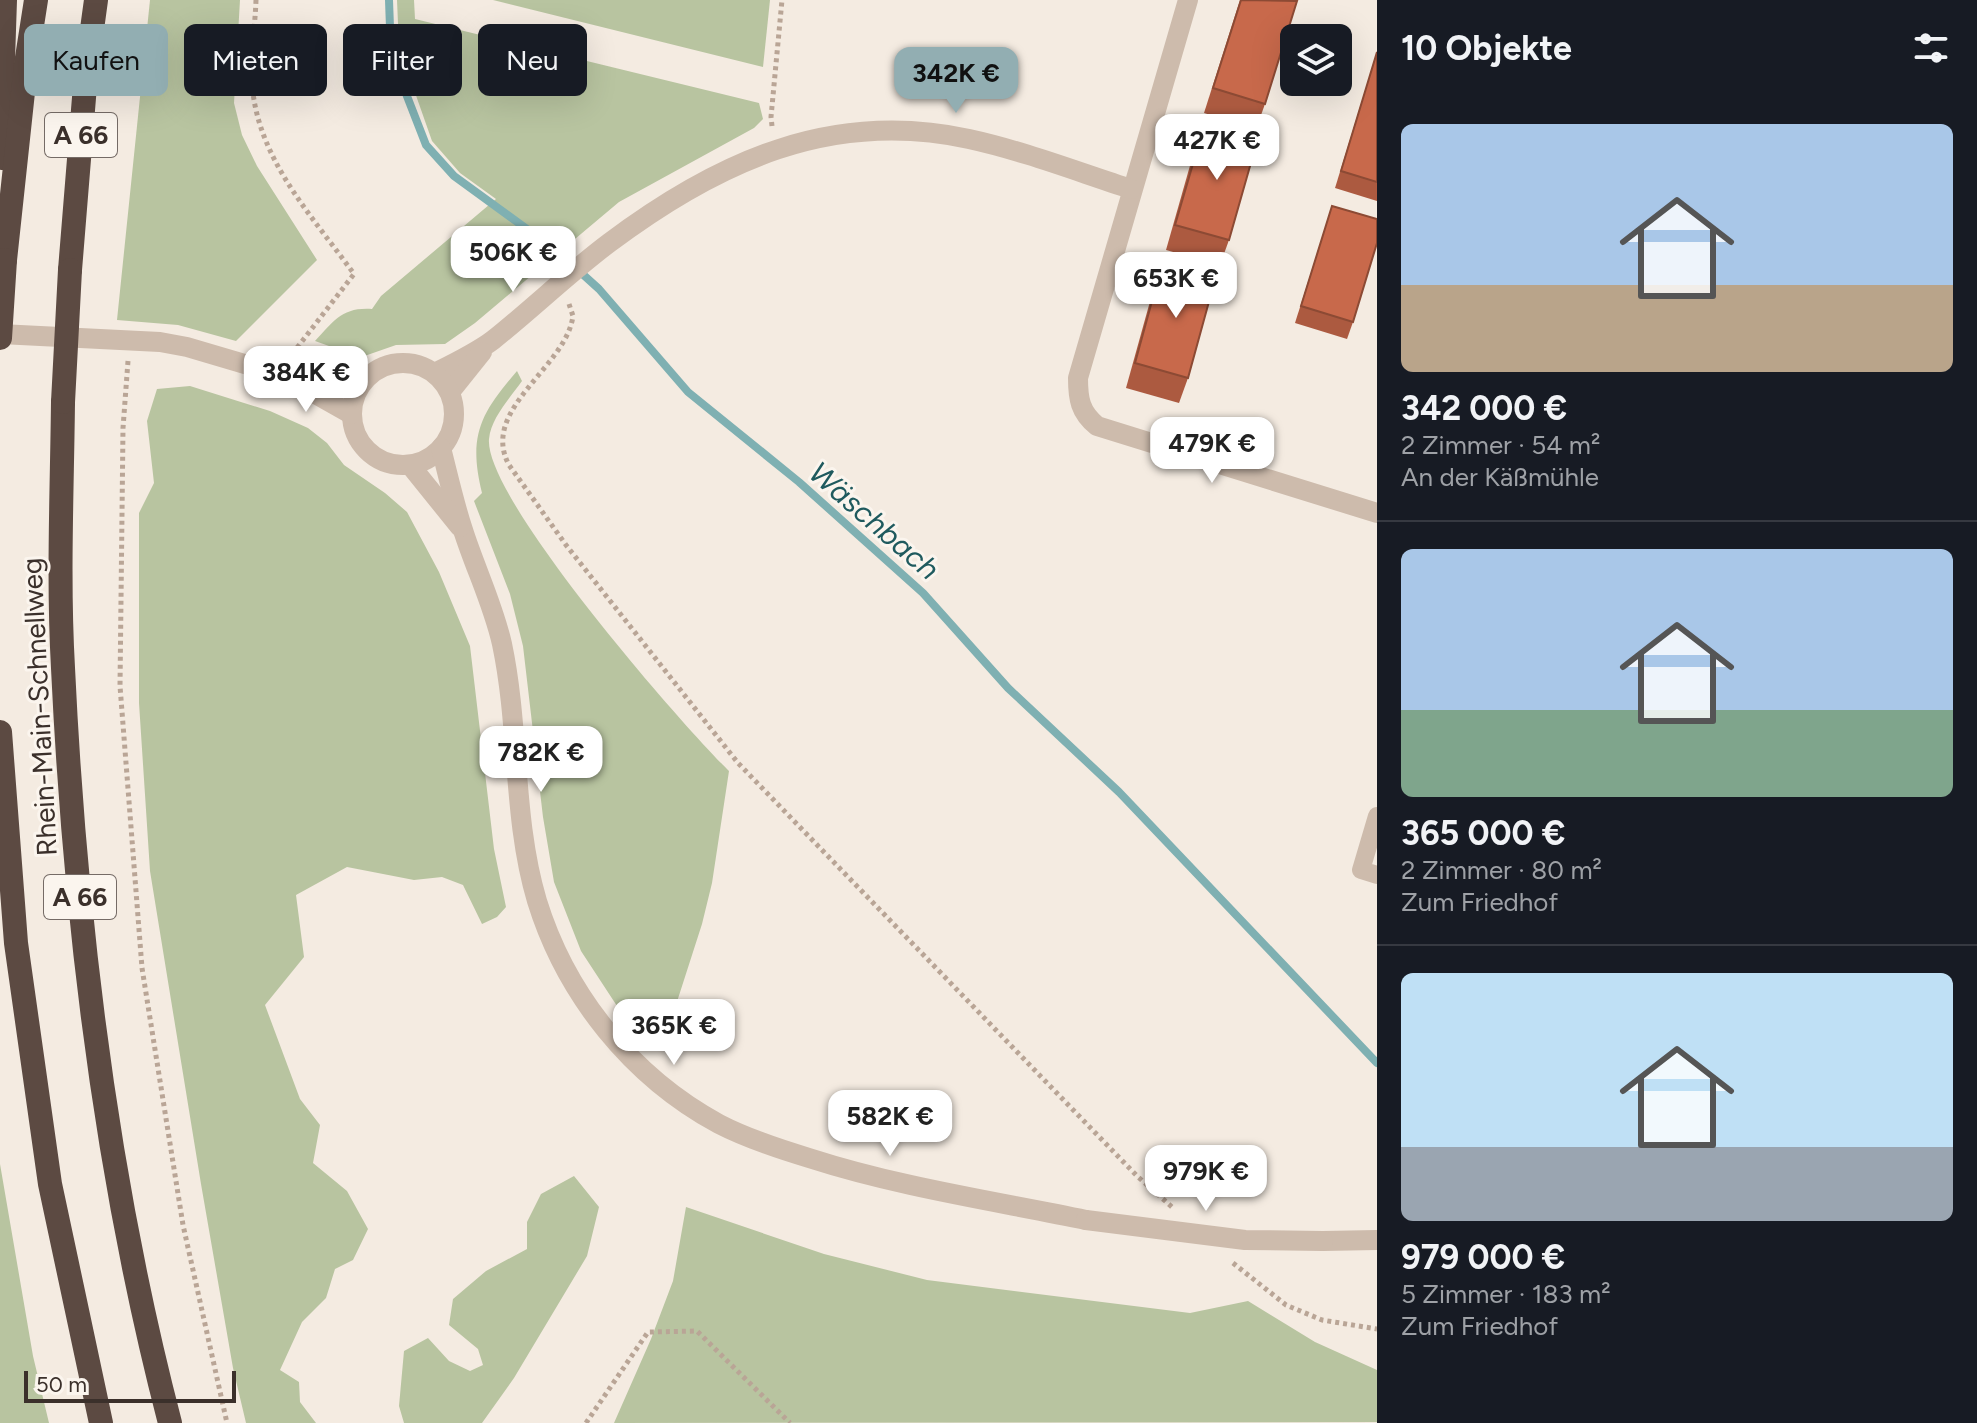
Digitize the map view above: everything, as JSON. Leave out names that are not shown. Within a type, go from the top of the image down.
[{"type":"highway","points":[[5,0],[2,89],[5,260]]},
{"type":"highway","name":"A 66","points":[[0,336],[26,64],[36,0]]},
{"type":"highway","name":"Rhein-Main-Schnellweg","points":[[96,0],[86,73],[63,402],[63,669],[82,925],[116,1168],[170,1423]]},
{"type":"highway","name":"Rhein-Main-Schnellweg","points":[[0,732],[16,943],[48,1169],[101,1423]]},
{"type":"street","points":[[1188,0],[1078,378],[1082,409],[1097,426],[1377,513]]},
{"type":"street","points":[[435,373],[490,342],[588,259],[690,189],[724,170],[804,139],[881,131],[969,139],[1131,189]]},
{"type":"street","points":[[0,336],[160,342],[282,375],[360,385]]},
{"type":"street","points":[[450,392],[490,342]]},
{"type":"street","points":[[413,363],[435,373],[450,392],[454,407],[454,422],[441,448],[427,459],[410,465],[386,462],[365,449],[357,438],[351,414],[360,385],[378,369],[389,364],[413,363]]},
{"type":"street","points":[[282,375],[351,414]]},
{"type":"street","points":[[441,448],[463,530],[501,641],[512,710],[521,821],[537,901],[560,959],[582,999],[634,1061],[688,1105],[756,1141],[901,1183],[1086,1220],[1245,1240],[1377,1240]]},
{"type":"street","points":[[410,465],[463,530]]},
{"type":"lane","points":[[1377,816],[1361,870],[1377,875]]},
{"type":"path","points":[[256,0],[252,90],[260,129],[274,164],[354,274],[296,348],[282,375]]},
{"type":"path","points":[[776,148],[771,117],[782,0]]},
{"type":"path","points":[[569,304],[573,316],[565,339],[503,427],[503,454],[509,465],[566,545],[738,763],[1137,1176],[1183,1217]]},
{"type":"path","points":[[128,361],[123,428],[120,686],[142,968],[183,1225],[227,1423]]},
{"type":"path","points":[[1228,1258],[1286,1305],[1322,1320],[1377,1329]]},
{"type":"path","points":[[586,1423],[648,1332],[697,1331],[790,1423]]},
{"type":"green space","points":[[150,0],[240,0],[239,24],[184,24],[184,96],[234,96],[242,135],[257,166],[317,260],[236,341],[178,325],[117,320],[140,96],[168,96],[168,24],[148,24]]},
{"type":"green space","points":[[397,0],[414,0],[415,19],[435,24],[398,24]]},
{"type":"green space","points":[[493,0],[770,0],[763,67]]},
{"type":"green space","points":[[462,30],[478,34],[478,96],[587,96],[587,61],[759,103],[763,119],[754,128],[619,202],[475,323],[445,344],[396,345],[353,360],[343,351],[315,341],[346,313],[372,309],[381,296],[496,199],[460,173],[432,141],[416,96],[462,96]]},
{"type":"green space","points":[[517,371],[522,381],[490,431],[496,468],[550,558],[589,610],[671,708],[729,771],[712,883],[665,1039],[617,1006],[581,951],[554,882],[543,817],[523,646],[510,594],[474,501],[482,493],[476,456],[480,427],[494,400]]},
{"type":"green space","points":[[190,386],[270,411],[308,428],[327,443],[344,465],[407,512],[439,572],[470,646],[494,849],[506,907],[497,917],[482,924],[463,885],[442,877],[414,880],[347,867],[296,895],[304,957],[265,1005],[300,1099],[320,1125],[313,1163],[347,1191],[368,1229],[353,1260],[335,1269],[326,1298],[302,1322],[280,1370],[299,1382],[300,1402],[316,1423],[246,1423],[233,1368],[201,1184],[150,871],[139,703],[139,513],[154,483],[147,421],[157,389]]},
{"type":"green space","points":[[0,1164],[33,1356],[49,1423],[0,1423]]},
{"type":"green space","points":[[574,1176],[599,1207],[587,1256],[514,1378],[482,1423],[404,1423],[399,1406],[404,1351],[428,1338],[449,1361],[470,1371],[483,1365],[478,1349],[449,1325],[453,1299],[486,1271],[527,1249],[527,1222],[541,1194]]},
{"type":"green space","points":[[686,1207],[824,1254],[927,1280],[1190,1313],[1248,1301],[1315,1342],[1377,1370],[1377,1422],[614,1423],[673,1281]]},
{"type":"building","points":[[1241,0],[1297,1],[1290,24],[1280,24],[1280,56],[1265,104],[1213,88]]},
{"type":"building","points":[[1377,52],[1377,182],[1341,171]]},
{"type":"building","points":[[1205,123],[1258,138],[1229,240],[1175,225]]},
{"type":"building","points":[[1332,206],[1377,219],[1377,243],[1353,322],[1301,306]]},
{"type":"building","points":[[1163,261],[1216,276],[1188,378],[1135,363]]},
{"type":"waterway","name":"Wäschbach","points":[[389,0],[391,55],[426,145],[454,176],[557,251],[599,289],[688,392],[799,482],[923,593],[1008,688],[1119,792],[1377,1063]]}]
